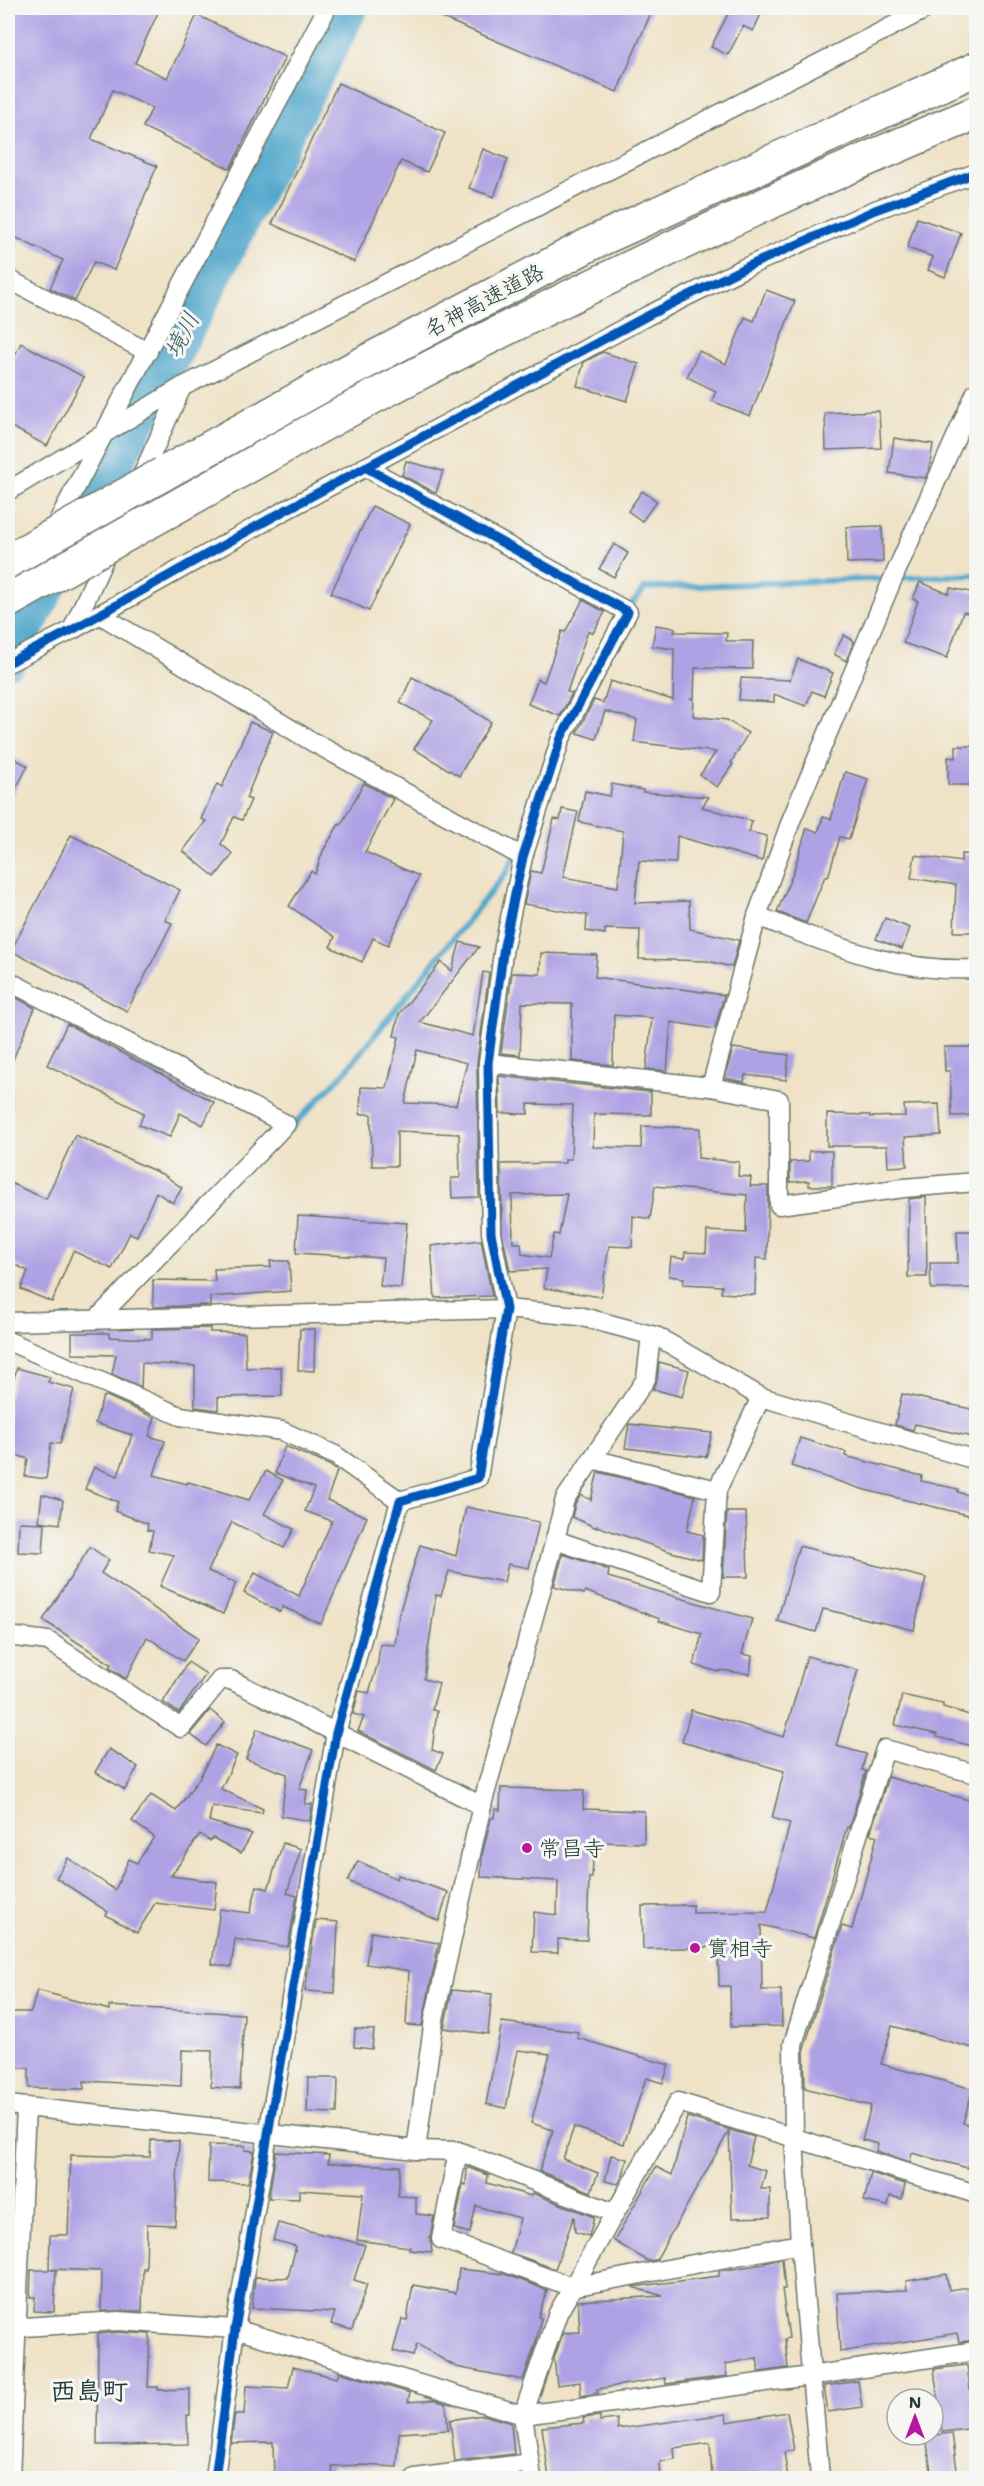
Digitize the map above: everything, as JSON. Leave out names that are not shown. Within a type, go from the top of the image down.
[{"type":"highway","name":"名神高速道路","points":[[8,561],[343,374],[592,243],[976,69]]},
{"type":"highway","name":"名神高速道路","points":[[8,601],[375,396],[472,347],[610,278],[855,163],[976,113]]},
{"type":"street","points":[[8,617],[107,432],[327,8]]},
{"type":"street","points":[[8,491],[182,387],[928,8]]},
{"type":"street","points":[[8,663],[67,633],[365,467],[647,316],[744,268],[875,210],[976,173]]},
{"type":"street","points":[[8,279],[148,352]]},
{"type":"street","points":[[67,633],[182,387]]},
{"type":"street","points":[[711,1087],[758,916],[792,818],[891,583],[976,394]]},
{"type":"street","points":[[365,467],[628,612],[561,738],[523,857],[504,946],[488,1063],[491,1233],[506,1309],[478,1479],[400,1502]]},
{"type":"street","points":[[99,614],[311,741],[523,857]]},
{"type":"street","points":[[758,916],[864,957],[907,967],[976,969]]},
{"type":"street","points":[[8,981],[286,1124],[97,1319]]},
{"type":"street","points":[[488,1063],[711,1087],[778,1100],[779,1204],[904,1188],[976,1182]]},
{"type":"street","points":[[9,1326],[97,1319],[506,1309],[579,1316],[651,1335],[761,1396],[976,1460]]},
{"type":"street","points":[[416,2150],[434,2019],[482,1806],[565,1499],[646,1379],[651,1335]]},
{"type":"street","points":[[8,1341],[180,1416],[282,1431],[335,1455],[400,1502]]},
{"type":"street","points":[[555,1540],[711,1592],[717,1491],[761,1396]]},
{"type":"street","points":[[592,1459],[717,1491]]},
{"type":"street","points":[[215,2478],[235,2329],[336,1733],[400,1502]]},
{"type":"street","points":[[8,1636],[48,1641],[182,1728],[220,1680],[231,1680],[482,1806]]},
{"type":"street","points":[[820,2478],[800,2244],[794,2137],[794,2044],[885,1749],[976,1774]]},
{"type":"street","points":[[415,2478],[531,2471],[523,2415],[558,2313],[678,2102],[976,2194]]},
{"type":"street","points":[[9,2478],[17,2106],[416,2150],[458,2151],[614,2213]]},
{"type":"street","points":[[458,2151],[441,2239],[573,2287],[800,2244]]},
{"type":"street","points":[[13,2328],[118,2321],[235,2329],[523,2415],[976,2351]]},
{"type":"building","points":[[8,8],[160,8],[135,63],[167,78],[197,15],[285,57],[230,169],[143,127],[152,108],[113,90],[91,139],[157,166],[114,270],[94,262],[75,301],[50,288],[63,260],[8,234]]},
{"type":"building","points":[[419,8],[653,8],[617,92]]},
{"type":"building","points":[[731,8],[764,8],[753,31],[743,26],[728,55],[711,47]]},
{"type":"building","points":[[338,83],[445,133],[427,172],[401,161],[354,262],[272,224]]},
{"type":"building","points":[[483,149],[508,159],[494,197],[469,188]]},
{"type":"building","points":[[917,218],[961,233],[945,277],[928,270],[933,257],[907,248]]},
{"type":"building","points":[[766,290],[795,301],[750,416],[712,401],[716,391],[687,377],[699,351],[726,364],[745,317],[754,321]]},
{"type":"building","points":[[21,343],[84,377],[47,446],[8,425],[8,369]]},
{"type":"building","points":[[603,352],[639,364],[627,401],[577,386],[584,362]]},
{"type":"building","points":[[879,411],[881,448],[826,450],[825,413]]},
{"type":"building","points":[[894,438],[933,444],[929,470],[925,478],[889,473]]},
{"type":"building","points":[[406,461],[443,471],[436,493],[402,475]]},
{"type":"building","points":[[642,491],[657,501],[642,521],[628,511]]},
{"type":"building","points":[[372,506],[410,524],[369,611],[331,593]]},
{"type":"building","points":[[882,526],[883,562],[847,563],[846,527]]},
{"type":"building","points":[[614,544],[628,553],[614,577],[599,569]]},
{"type":"building","points":[[920,582],[949,594],[950,588],[976,593],[976,615],[963,612],[947,658],[903,643],[918,601],[913,599]]},
{"type":"building","points":[[583,600],[605,612],[593,633],[588,631],[567,692],[572,693],[560,716],[528,704],[538,679],[544,682],[562,631],[565,632]]},
{"type":"building","points":[[656,625],[675,628],[674,632],[727,633],[726,641],[753,641],[752,669],[695,668],[694,698],[690,698],[694,700],[693,716],[727,720],[748,733],[731,763],[733,764],[717,787],[700,775],[716,752],[634,742],[637,720],[605,711],[596,739],[577,733],[594,700],[603,703],[610,681],[673,700],[674,649],[652,646]]},
{"type":"building","points":[[844,635],[854,641],[846,661],[834,654]]},
{"type":"building","points":[[798,659],[833,673],[824,696],[812,691],[806,706],[774,694],[774,702],[739,700],[741,678],[790,680]]},
{"type":"building","points":[[412,677],[451,697],[491,722],[459,776],[414,749],[433,720],[400,703]]},
{"type":"building","points":[[250,722],[273,732],[246,798],[251,800],[242,820],[234,817],[221,844],[233,854],[215,877],[183,851],[206,821],[201,819],[217,784],[222,787]]},
{"type":"building","points":[[956,746],[976,746],[976,785],[948,785],[948,757],[956,758]]},
{"type":"building","points":[[8,755],[28,766],[8,803]]},
{"type":"building","points":[[845,772],[868,779],[849,839],[840,837],[828,877],[825,876],[806,923],[777,912],[793,873],[807,828],[818,832],[823,817],[831,819]]},
{"type":"building","points":[[364,783],[393,799],[365,852],[419,876],[388,945],[373,938],[362,962],[330,947],[335,937],[289,906],[311,871],[315,874],[323,851],[339,824],[341,825]]},
{"type":"building","points":[[612,784],[643,790],[643,792],[709,797],[702,807],[752,821],[749,832],[767,836],[762,861],[677,836],[676,863],[639,861],[635,903],[689,901],[690,929],[739,940],[732,967],[707,961],[639,959],[640,930],[605,929],[605,934],[586,931],[587,915],[524,904],[531,871],[541,873],[554,819],[560,820],[562,809],[578,812],[563,877],[618,887],[623,831],[579,822],[585,791],[610,796]]},
{"type":"building","points":[[71,835],[180,890],[165,920],[172,923],[127,1011],[11,951]]},
{"type":"building","points":[[961,854],[976,855],[976,932],[954,932],[956,885],[911,878],[915,855],[961,862]]},
{"type":"building","points":[[885,918],[910,928],[902,949],[876,939]]},
{"type":"building","points":[[460,942],[479,947],[420,1022],[473,1036],[483,972],[489,973],[477,1063],[479,1197],[452,1198],[451,1178],[460,1178],[459,1134],[397,1131],[397,1166],[372,1166],[371,1114],[360,1114],[361,1087],[387,1088],[399,1037],[394,1036],[399,1014],[441,962],[452,971]],"holes":[[[417,1050],[467,1063],[456,1105],[405,1103]]]},
{"type":"building","points":[[541,953],[597,955],[595,977],[724,995],[715,1029],[671,1022],[667,1071],[646,1069],[652,1018],[614,1015],[613,1065],[572,1061],[572,1004],[522,1003],[520,1055],[501,1053],[512,973],[540,974]]},
{"type":"building","points":[[8,993],[35,1008],[8,1071]]},
{"type":"building","points":[[67,1024],[214,1102],[203,1125],[180,1113],[170,1137],[139,1125],[144,1113],[47,1065]]},
{"type":"building","points":[[944,1047],[976,1047],[976,1115],[952,1116],[950,1071],[945,1071]]},
{"type":"building","points":[[733,1048],[789,1055],[786,1080],[745,1075],[744,1082],[725,1078]]},
{"type":"building","points":[[499,1076],[651,1092],[651,1115],[594,1114],[593,1147],[641,1148],[642,1126],[700,1128],[698,1158],[739,1162],[738,1176],[751,1177],[750,1186],[768,1186],[767,1259],[756,1258],[755,1295],[721,1293],[722,1286],[683,1284],[684,1278],[669,1276],[671,1257],[684,1259],[685,1252],[706,1253],[707,1231],[746,1233],[747,1195],[655,1186],[650,1219],[633,1216],[632,1247],[609,1246],[601,1297],[544,1288],[547,1269],[510,1271],[502,1232],[501,1164],[565,1163],[565,1159],[571,1159],[573,1105],[528,1104],[528,1114],[500,1113]],"holes":[[[567,1194],[559,1235],[554,1234],[549,1258],[522,1254],[521,1243],[513,1243],[512,1195]]]},
{"type":"building","points":[[939,1104],[941,1135],[905,1137],[907,1166],[888,1167],[887,1146],[827,1146],[827,1114],[870,1115],[870,1117],[905,1116],[904,1105]]},
{"type":"building","points":[[75,1135],[164,1175],[182,1188],[173,1203],[156,1192],[137,1236],[130,1233],[112,1269],[73,1251],[52,1302],[21,1289],[28,1271],[8,1261],[8,1182],[46,1199]]},
{"type":"building","points":[[809,1151],[832,1151],[832,1186],[809,1186],[809,1181],[790,1182],[790,1162],[809,1161]]},
{"type":"building","points":[[926,1197],[927,1277],[908,1277],[909,1199]]},
{"type":"building","points":[[298,1216],[407,1223],[401,1288],[380,1286],[383,1258],[296,1253]]},
{"type":"building","points":[[957,1231],[974,1231],[976,1288],[931,1289],[930,1263],[958,1263]]},
{"type":"building","points":[[481,1240],[492,1296],[435,1298],[431,1246]]},
{"type":"building","points":[[270,1261],[289,1261],[291,1291],[210,1297],[210,1305],[153,1307],[153,1280],[215,1281],[214,1269],[271,1267]]},
{"type":"building","points":[[210,1328],[210,1332],[245,1333],[246,1368],[281,1367],[282,1396],[218,1397],[218,1410],[195,1407],[195,1366],[142,1363],[141,1387],[112,1374],[116,1355],[72,1354],[72,1333],[109,1333],[109,1337],[152,1339],[152,1329]]},
{"type":"building","points":[[300,1329],[315,1329],[314,1371],[298,1370]]},
{"type":"building","points":[[659,1362],[689,1370],[682,1397],[653,1389],[657,1381]]},
{"type":"building","points":[[17,1368],[50,1377],[48,1382],[74,1389],[60,1444],[51,1443],[46,1479],[25,1476],[28,1459],[8,1452],[8,1399]]},
{"type":"building","points":[[902,1394],[976,1410],[973,1437],[915,1424],[913,1430],[895,1425]]},
{"type":"building","points":[[107,1396],[155,1418],[149,1436],[165,1441],[154,1475],[187,1484],[188,1482],[249,1500],[266,1471],[283,1480],[264,1514],[294,1529],[284,1548],[232,1522],[208,1571],[236,1583],[223,1614],[160,1586],[174,1555],[149,1550],[153,1531],[147,1530],[148,1524],[115,1511],[118,1502],[85,1489],[94,1467],[118,1476],[132,1435],[95,1423],[103,1397]]},
{"type":"building","points":[[629,1424],[712,1433],[706,1457],[625,1448]]},
{"type":"building","points":[[800,1438],[846,1452],[845,1456],[922,1476],[921,1481],[958,1489],[958,1492],[976,1498],[976,1517],[865,1490],[791,1466]]},
{"type":"building","points":[[285,1446],[329,1465],[337,1471],[327,1500],[367,1517],[321,1624],[283,1607],[280,1612],[244,1593],[255,1573],[299,1596],[332,1521],[305,1511],[314,1488],[275,1473]]},
{"type":"building","points":[[598,1472],[695,1496],[687,1531],[703,1535],[702,1560],[668,1551],[597,1526],[597,1528],[572,1517],[575,1504],[581,1495],[591,1500]]},
{"type":"building","points":[[42,1494],[63,1500],[60,1524],[39,1521]]},
{"type":"building","points":[[466,1507],[539,1522],[529,1568],[508,1564],[504,1582],[449,1571],[441,1596],[436,1595],[424,1679],[439,1683],[432,1710],[437,1711],[432,1750],[443,1754],[436,1770],[358,1731],[364,1717],[353,1714],[359,1691],[369,1693],[378,1662],[380,1644],[395,1645],[399,1614],[420,1545],[456,1556]]},
{"type":"building","points":[[727,1512],[746,1512],[748,1577],[723,1577]]},
{"type":"building","points":[[19,1522],[45,1523],[43,1553],[18,1552]]},
{"type":"building","points":[[799,1546],[926,1578],[914,1630],[823,1609],[816,1632],[777,1621]]},
{"type":"building","points":[[90,1547],[109,1560],[101,1573],[199,1638],[183,1661],[147,1637],[126,1679],[109,1667],[111,1664],[43,1620]]},
{"type":"building","points":[[563,1554],[609,1570],[608,1577],[752,1619],[742,1654],[752,1656],[750,1674],[720,1670],[719,1672],[694,1665],[702,1634],[659,1621],[660,1619],[585,1591],[584,1594],[554,1586]]},
{"type":"building","points":[[807,1656],[858,1670],[836,1746],[866,1754],[862,1770],[866,1771],[814,1938],[761,1925],[762,1990],[781,1990],[782,2026],[731,2027],[730,1986],[719,1986],[718,1947],[643,1949],[642,1906],[693,1905],[693,1913],[767,1912],[790,1823],[772,1818],[784,1771],[682,1742],[691,1710],[784,1737]]},
{"type":"building","points":[[188,1662],[206,1674],[179,1713],[163,1702]]},
{"type":"building","points":[[902,1695],[943,1704],[943,1707],[976,1717],[976,1747],[937,1737],[937,1734],[895,1725]]},
{"type":"building","points":[[210,1710],[225,1722],[206,1746],[190,1734]]},
{"type":"building","points":[[257,1729],[313,1750],[299,1789],[307,1790],[305,1804],[312,1804],[310,1821],[281,1816],[287,1774],[246,1759]]},
{"type":"building","points":[[216,1745],[237,1755],[221,1789],[263,1809],[262,1813],[212,1806],[209,1821],[252,1834],[241,1853],[213,1838],[210,1841],[200,1834],[171,1876],[217,1882],[214,1910],[155,1903],[137,1933],[106,1915],[108,1912],[56,1878],[68,1858],[115,1890],[129,1859],[137,1863],[154,1837],[132,1821],[151,1795],[176,1811],[200,1777]]},
{"type":"building","points":[[109,1749],[138,1767],[125,1790],[95,1772]]},
{"type":"building","points":[[888,1777],[976,1802],[976,2049],[892,2026],[881,2064],[973,2089],[963,2123],[976,2127],[968,2168],[912,2153],[910,2162],[876,2151],[878,2144],[862,2140],[871,2106],[805,2088],[804,2049],[842,1926],[852,1929],[877,1836],[870,1834]]},
{"type":"building","points":[[501,1788],[584,1790],[583,1809],[644,1811],[644,1843],[594,1842],[592,1878],[589,1877],[587,1940],[558,1939],[558,1953],[532,1952],[534,1912],[557,1915],[558,1881],[481,1877],[482,1855],[491,1818],[494,1818],[495,1809],[500,1810]]},
{"type":"building","points":[[283,1843],[301,1849],[287,1893],[297,1896],[288,1947],[235,1939],[231,1967],[212,1964],[220,1909],[250,1913],[257,1886],[268,1889]]},
{"type":"building","points":[[358,1861],[397,1879],[398,1875],[448,1892],[439,1921],[348,1881]]},
{"type":"building","points":[[316,1920],[338,1922],[335,1993],[305,1991]]},
{"type":"building","points":[[371,1932],[439,1943],[422,2026],[406,2025],[409,1971],[366,1964]]},
{"type":"building","points":[[37,1990],[109,2010],[109,2006],[244,2014],[240,2089],[211,2087],[212,2051],[182,2050],[181,2086],[84,2081],[84,2089],[29,2088],[29,2068],[9,2068],[10,2012],[31,2012]]},
{"type":"building","points":[[452,1990],[492,1994],[488,2034],[444,2028]]},
{"type":"building","points":[[502,2022],[578,2032],[577,2038],[669,2065],[663,2083],[646,2078],[624,2144],[574,2127],[563,2159],[598,2173],[591,2192],[539,2171],[553,2130],[531,2123],[550,2054],[518,2050],[506,2108],[486,2104]]},
{"type":"building","points":[[355,2029],[374,2030],[372,2049],[354,2047]]},
{"type":"building","points":[[308,2078],[338,2078],[337,2113],[307,2112]]},
{"type":"building","points":[[687,2117],[754,2137],[747,2165],[766,2171],[761,2189],[770,2189],[770,2217],[732,2218],[729,2131],[656,2260],[648,2261],[614,2241],[656,2167],[672,2175]]},
{"type":"building","points":[[151,2140],[179,2141],[175,2225],[147,2224],[142,2311],[101,2311],[102,2271],[49,2269],[50,2235],[68,2235],[71,2155],[150,2157]]},
{"type":"building","points":[[209,2145],[245,2146],[245,2150],[254,2151],[248,2183],[208,2182]]},
{"type":"building","points":[[276,2152],[329,2155],[328,2163],[400,2166],[398,2196],[416,2197],[416,2214],[434,2216],[430,2237],[432,2252],[357,2240],[363,2194],[299,2190],[299,2199],[269,2198]]},
{"type":"building","points":[[611,2155],[627,2159],[618,2184],[605,2181]]},
{"type":"building","points":[[467,2167],[488,2175],[487,2183],[531,2196],[532,2193],[594,2217],[589,2236],[575,2232],[574,2216],[555,2269],[511,2253],[520,2218],[476,2206],[470,2233],[454,2229],[463,2184],[466,2185]]},
{"type":"building","points":[[871,2173],[905,2184],[902,2199],[890,2196],[888,2206],[864,2201]]},
{"type":"building","points":[[278,2223],[365,2245],[354,2280],[367,2284],[352,2330],[331,2324],[335,2312],[252,2308],[255,2277],[288,2278],[296,2246],[273,2240]]},
{"type":"building","points":[[782,2259],[785,2289],[782,2289],[789,2338],[785,2339],[788,2368],[759,2372],[757,2358],[725,2364],[727,2376],[666,2384],[665,2378],[597,2389],[598,2393],[581,2396],[580,2382],[557,2385],[554,2358],[563,2333],[580,2332],[578,2301],[663,2296],[632,2287],[719,2276],[719,2271]]},
{"type":"building","points":[[459,2269],[505,2274],[547,2290],[538,2317],[541,2318],[536,2342],[523,2380],[456,2367],[417,2344],[413,2356],[393,2351],[402,2319],[407,2320],[413,2285],[456,2293]]},
{"type":"building","points":[[31,2270],[56,2270],[54,2312],[34,2311],[35,2297],[30,2297]]},
{"type":"building","points":[[946,2274],[949,2290],[976,2286],[976,2340],[959,2342],[957,2333],[840,2352],[837,2293],[907,2290],[906,2281]]},
{"type":"building","points":[[118,2332],[150,2334],[148,2387],[158,2387],[158,2390],[190,2389],[190,2415],[187,2415],[188,2444],[97,2445],[98,2334]]},
{"type":"building","points":[[967,2365],[970,2390],[976,2389],[976,2428],[945,2432],[945,2387],[936,2387],[934,2369]]},
{"type":"building","points":[[293,2367],[337,2378],[339,2372],[410,2393],[408,2402],[435,2400],[446,2404],[448,2430],[399,2433],[397,2467],[332,2466],[333,2478],[274,2478],[273,2442],[231,2443],[235,2414],[244,2414],[246,2386],[288,2388]]},
{"type":"building","points":[[858,2381],[862,2407],[828,2412],[824,2386]]},
{"type":"building","points":[[787,2412],[794,2450],[784,2452],[788,2478],[712,2478],[710,2443],[674,2448],[675,2459],[660,2462],[661,2478],[549,2478],[542,2427],[584,2423],[583,2418],[600,2416],[600,2421],[617,2419],[618,2429],[726,2414],[727,2422]]},
{"type":"building","points":[[483,2415],[511,2423],[514,2454],[455,2461],[450,2420]]},
{"type":"building","points":[[952,2433],[958,2478],[932,2478],[928,2447],[945,2447],[945,2434]]},
{"type":"waterway","name":"境川","points":[[8,659],[160,379],[349,8]]},
{"type":"waterway","points":[[628,609],[645,588],[976,575]]},
{"type":"waterway","points":[[290,1129],[345,1072],[506,873],[515,855]]},
{"type":"cycle path","points":[[8,663],[72,630],[282,512],[647,316],[744,268],[875,210],[976,173]]},
{"type":"cycle path","points":[[215,2478],[235,2329],[336,1733],[400,1501],[478,1478],[506,1309],[491,1233],[488,1063],[504,946],[523,857],[561,738],[628,612],[365,467]]},
{"type":"place","name":"常昌寺","points":[[527,1848]]},
{"type":"place","name":"實相寺","points":[[695,1948]]},
{"type":"district","name":"西島町","points":[[89,2391]]}]
